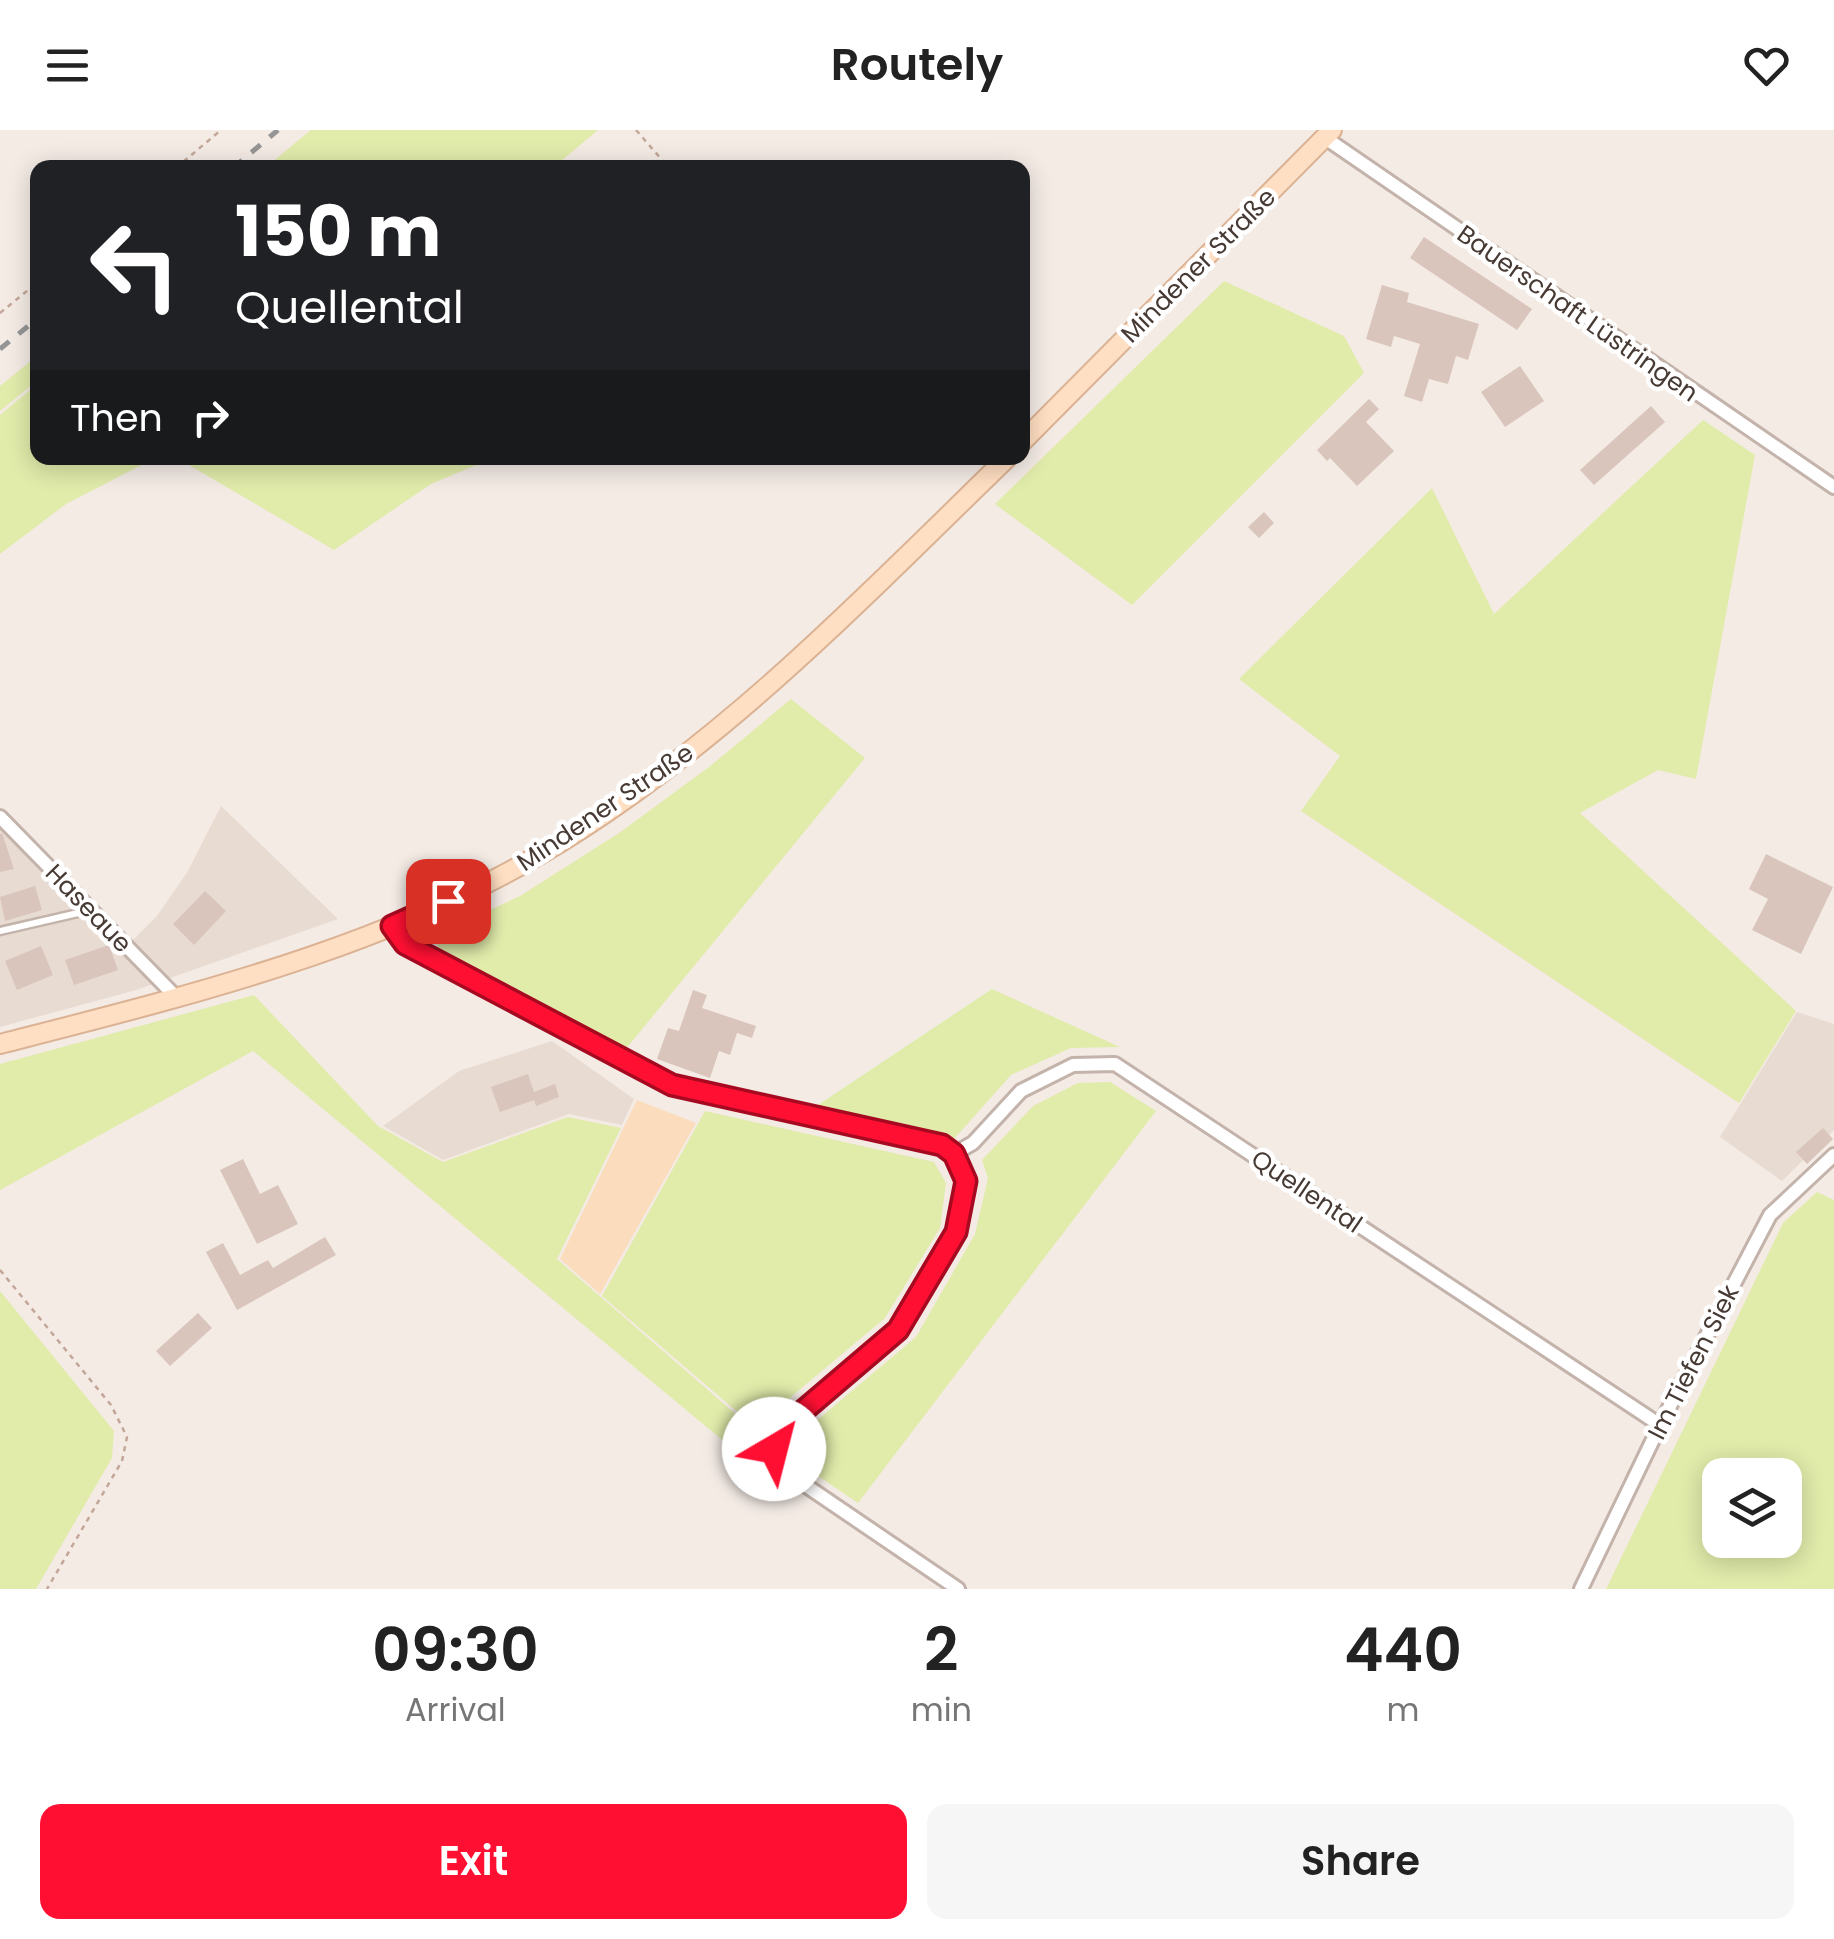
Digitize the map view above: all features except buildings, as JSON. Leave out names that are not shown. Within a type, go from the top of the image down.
[{"type":"main road","name":"Mindener Straße","points":[[1030,434],[1328,134]]},
{"type":"main road","name":"Mindener Straße","points":[[0,1044],[178,999],[392,926],[503,875],[579,831],[744,709],[1000,465]]},
{"type":"street","name":"Bauerschaft Lüstringen","points":[[1328,134],[1834,487]]},
{"type":"street","name":"Haseaue","points":[[0,817],[178,999]]},
{"type":"street","points":[[392,926],[405,944],[672,1085],[942,1145],[954,1154],[966,1181],[956,1232],[898,1330],[783,1428],[774,1442],[774,1456],[783,1470],[958,1589]]},
{"type":"street","name":"Quellental","points":[[954,1154],[974,1142],[1021,1091],[1073,1066],[1115,1064],[1660,1425]]},
{"type":"street","name":"Im Tiefen Siek","points":[[1581,1589],[1660,1425],[1770,1214],[1834,1155]]},
{"type":"lane","points":[[0,931],[91,910]]},
{"type":"path","points":[[185,160],[221,130]]},
{"type":"path","points":[[636,130],[661,160]]},
{"type":"path","points":[[0,313],[30,289]]},
{"type":"path","points":[[0,1270],[111,1405],[127,1437],[122,1461],[47,1589]]},
{"type":"path","points":[[739,1459],[755,1451],[774,1449]]},
{"type":"shaded area","points":[[221,806],[338,919],[136,990],[0,1027],[0,825],[123,950],[157,916],[188,871]]},
{"type":"shaded area","points":[[1797,1012],[1834,1024],[1834,1130],[1782,1181],[1720,1137]]},
{"type":"shaded area","points":[[552,1041],[634,1099],[622,1125],[569,1114],[443,1160],[383,1126],[459,1071]]},
{"type":"green space","points":[[311,130],[598,130],[562,160],[275,160]]},
{"type":"green space","points":[[1224,281],[1344,336],[1364,373],[1132,605],[995,504]]},
{"type":"green space","points":[[30,362],[30,387],[0,411],[0,386]]},
{"type":"green space","points":[[30,390],[30,465],[141,465],[66,504],[0,554],[0,415]]},
{"type":"green space","points":[[1703,420],[1755,455],[1696,779],[1658,770],[1580,813],[1796,1011],[1739,1103],[1301,811],[1340,756],[1239,679],[1432,488],[1494,614]]},
{"type":"green space","points":[[189,465],[476,465],[431,484],[334,550]]},
{"type":"green space","points":[[791,699],[865,758],[625,1050],[440,952],[434,936],[520,896],[619,833],[709,767]]},
{"type":"green space","points":[[992,989],[1120,1047],[1071,1048],[1011,1075],[953,1140],[812,1109]]},
{"type":"green space","points":[[254,995],[378,1126],[443,1162],[568,1117],[621,1128],[557,1259],[753,1429],[732,1448],[253,1051],[0,1190],[0,1064]]},
{"type":"green space","points":[[1110,1082],[1156,1111],[858,1503],[795,1460],[791,1448],[796,1438],[916,1337],[975,1234],[988,1178],[982,1160],[1033,1106],[1078,1083]]},
{"type":"green space","points":[[705,1111],[934,1162],[946,1183],[940,1228],[885,1318],[755,1427],[602,1296]]},
{"type":"green space","points":[[1817,1192],[1834,1200],[1834,1589],[1606,1589],[1783,1223]]},
{"type":"green space","points":[[0,1291],[114,1431],[112,1458],[36,1589],[0,1589]]},
{"type":"sand","points":[[637,1100],[696,1123],[600,1294],[560,1259]]},
{"type":"railway","points":[[242,160],[278,130]]},
{"type":"railway","points":[[0,349],[30,325]]},
{"type":"route","points":[[448,901],[392,926],[405,944],[672,1085],[942,1145],[954,1154],[966,1181],[956,1232],[898,1330],[783,1428],[774,1449]]}]
